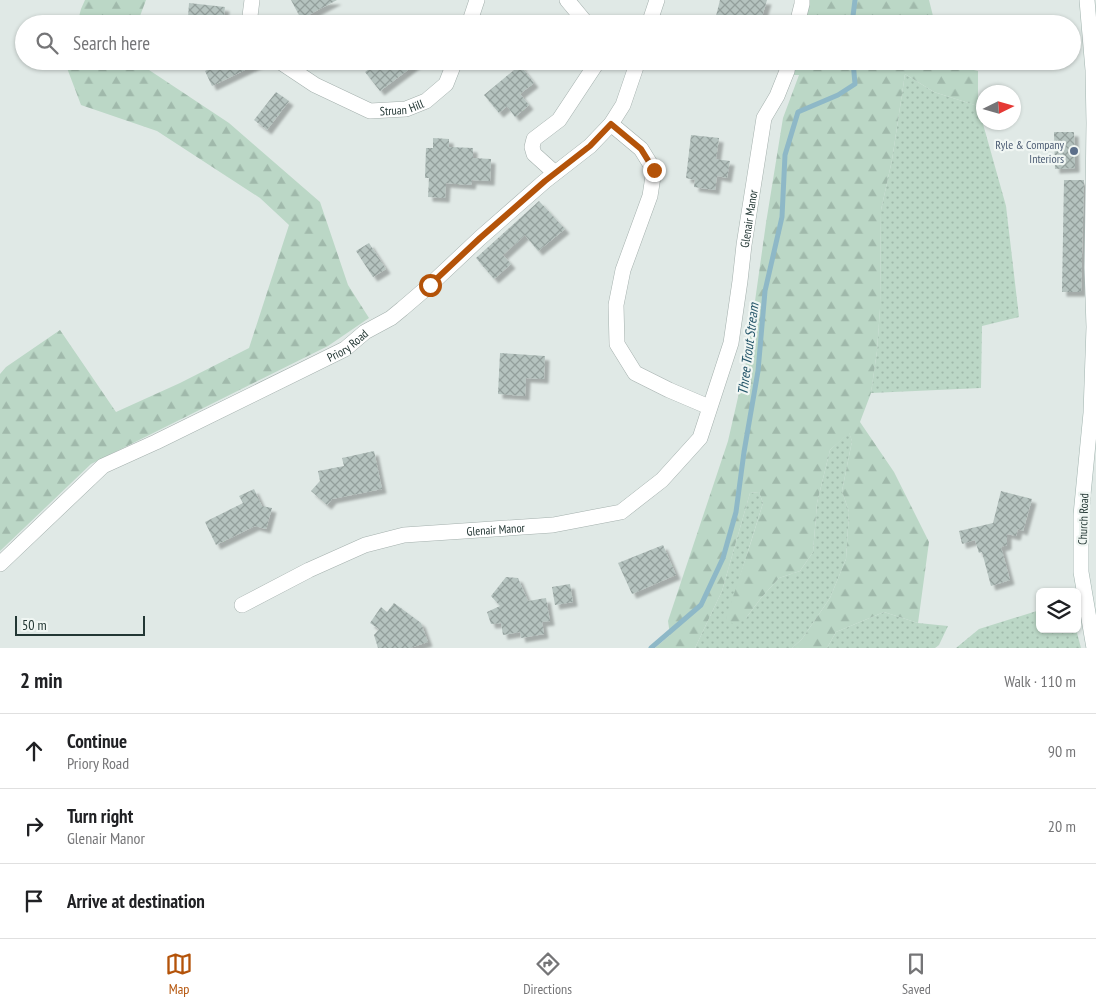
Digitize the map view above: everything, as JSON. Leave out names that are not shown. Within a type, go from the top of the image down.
[{"type":"street","points":[[250,15],[252,0]]},
{"type":"street","points":[[472,15],[477,0]]},
{"type":"street","points":[[567,0],[580,15]]},
{"type":"street","points":[[653,15],[657,0]]},
{"type":"street","points":[[799,15],[802,0]]},
{"type":"street","name":"Church Road","points":[[1087,0],[1093,70],[1094,327],[1092,413],[1081,515],[1081,572],[1094,648]]},
{"type":"street","name":"Struan Hill","points":[[292,70],[315,85],[370,111],[406,109],[426,101],[446,84],[451,70]]},
{"type":"street","points":[[555,173],[534,154],[532,147],[534,139],[559,120],[592,70]]},
{"type":"street","name":"Priory Road","points":[[0,564],[103,466],[345,349],[365,332],[391,318],[555,173],[590,146],[611,124],[623,105],[635,70]]},
{"type":"street","name":"Glenair Manor","points":[[242,605],[310,570],[365,545],[404,535],[553,524],[621,512],[662,480],[700,438],[730,343],[764,118],[777,96],[786,70]]},
{"type":"street","points":[[611,124],[641,149],[654,170],[650,196],[623,270],[616,305],[617,344],[636,373],[709,407]]},
{"type":"green space","points":[[85,0],[146,0],[140,15],[79,15]]},
{"type":"green space","points":[[806,0],[929,0],[933,15],[803,15]]},
{"type":"green space","points":[[68,70],[149,70],[229,123],[320,202],[348,285],[369,318],[328,346],[91,464],[0,551],[0,374],[6,367],[60,330],[116,412],[180,383],[249,348],[289,225],[260,198],[157,131],[81,105]]},
{"type":"green space","points":[[791,70],[978,71],[976,105],[934,92],[905,74],[892,160],[881,210],[880,309],[877,351],[871,393],[860,422],[894,472],[929,542],[918,623],[884,612],[836,632],[827,648],[792,648],[802,639],[830,598],[846,559],[849,512],[842,491],[852,441],[849,433],[830,450],[817,503],[813,552],[800,571],[779,578],[746,618],[734,625],[726,618],[763,503],[759,492],[750,493],[722,591],[695,648],[655,648],[670,635],[668,621],[728,441],[747,358],[783,118],[799,75],[789,75]]},
{"type":"green space","points":[[905,74],[934,92],[976,105],[976,130],[985,130],[1006,206],[1019,317],[982,326],[981,388],[871,393],[880,309],[881,210],[892,160]]},
{"type":"green space","points":[[849,432],[852,441],[842,491],[849,512],[846,559],[830,598],[802,639],[792,648],[695,648],[722,591],[750,493],[759,492],[763,503],[739,580],[746,618],[779,578],[800,571],[813,552],[817,503],[830,450]]},
{"type":"green space","points":[[1036,611],[1036,633],[1077,633],[1081,648],[956,648],[979,629]]},
{"type":"green space","points":[[884,612],[918,623],[948,626],[939,645],[935,648],[827,648],[836,632]]},
{"type":"building","points":[[291,0],[337,0],[309,15],[299,15]]},
{"type":"building","points":[[720,0],[767,0],[762,15],[716,15]]},
{"type":"building","points":[[189,3],[225,7],[224,15],[188,15]]},
{"type":"building","points":[[207,70],[245,70],[212,86],[205,71]]},
{"type":"building","points":[[368,70],[408,70],[380,91],[365,72]]},
{"type":"building","points":[[514,70],[524,70],[534,83],[520,94],[529,105],[515,117],[507,106],[499,113],[484,95]]},
{"type":"building","points":[[276,92],[289,101],[267,130],[254,120]]},
{"type":"building","points":[[1054,132],[1074,132],[1075,168],[1055,169]]},
{"type":"building","points":[[691,135],[719,138],[716,159],[730,161],[727,178],[717,176],[715,190],[694,187],[695,180],[686,178]]},
{"type":"building","points":[[433,138],[449,139],[449,147],[473,148],[473,158],[491,159],[490,181],[472,180],[471,185],[446,183],[445,198],[428,197],[429,178],[425,178],[426,148],[433,148]]},
{"type":"building","points":[[1064,180],[1084,180],[1081,292],[1062,292]]},
{"type":"building","points":[[539,201],[565,229],[538,251],[525,235],[503,255],[511,264],[494,279],[476,258]]},
{"type":"building","points":[[369,243],[386,269],[373,277],[356,251]]},
{"type":"building","points":[[500,353],[545,356],[544,379],[526,378],[525,396],[498,394]]},
{"type":"building","points":[[374,451],[382,489],[332,499],[327,505],[311,491],[320,481],[318,471],[344,466],[342,458]]},
{"type":"building","points":[[254,489],[262,506],[272,508],[266,529],[255,526],[216,545],[205,522],[243,503],[239,496]]},
{"type":"building","points":[[1001,491],[1032,499],[1023,531],[1018,529],[1016,536],[1007,534],[1007,545],[1001,547],[1010,580],[991,586],[982,552],[979,553],[975,540],[962,544],[959,531],[993,523]]},
{"type":"building","points":[[663,545],[676,575],[632,594],[618,563]]},
{"type":"building","points":[[506,577],[518,578],[528,601],[546,598],[550,621],[542,622],[544,634],[521,638],[520,632],[503,635],[501,623],[491,624],[487,612],[500,606],[491,596]]},
{"type":"building","points":[[570,584],[573,602],[555,605],[552,587]]},
{"type":"building","points":[[394,603],[421,623],[428,642],[410,648],[378,648],[374,635],[379,629],[370,623],[381,607],[387,612]]},
{"type":"waterway","name":"Three Trout Stream","points":[[853,15],[855,0]]},
{"type":"waterway","name":"Three Trout Stream","points":[[651,648],[701,605],[723,558],[736,512],[758,371],[765,291],[782,217],[785,155],[798,112],[838,95],[855,84],[854,70]]},
{"type":"place","name":"Ryle & Company Interiors","points":[[1074,151]]},
{"type":"route","points":[[430,285],[545,181],[590,146],[611,124],[641,149],[654,170]]}]
